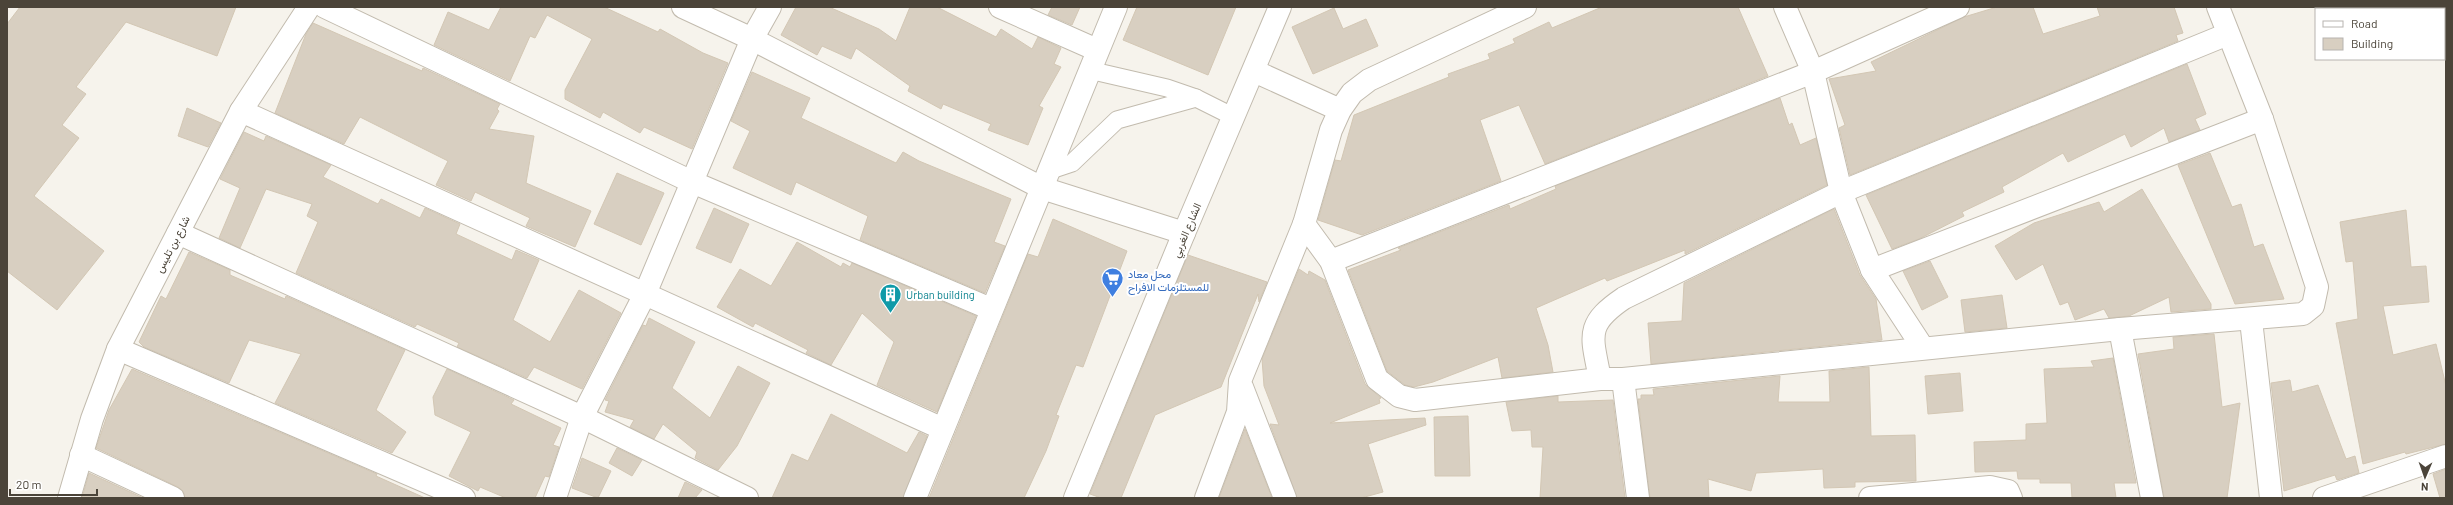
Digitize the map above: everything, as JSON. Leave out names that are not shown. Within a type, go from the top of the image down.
[{"type":"street","points":[[683,7],[1045,179],[1184,233]]},
{"type":"street","points":[[555,498],[582,417],[645,294],[752,39],[770,7]]},
{"type":"street","points":[[1000,7],[1097,50]]},
{"type":"street","points":[[915,498],[1097,50],[1116,7]]},
{"type":"street","name":"الشارع الغربي","points":[[1075,498],[1184,233],[1280,7]]},
{"type":"street","points":[[1206,498],[1238,412],[1240,381],[1304,224],[1330,130],[1340,110],[1352,93],[1376,76],[1525,7]]},
{"type":"street","points":[[1785,7],[1813,72],[1841,192],[1872,270],[1923,348]]},
{"type":"street","points":[[1331,261],[1813,72],[1958,7]]},
{"type":"street","points":[[1304,224],[1331,261],[1377,379],[1400,396],[1415,400],[1600,379],[1623,379],[2120,329],[2252,320],[2303,314],[2313,306],[2317,287],[2262,119],[2218,7]]},
{"type":"street","points":[[311,8],[692,182],[991,309]]},
{"type":"street","name":"شارع بن تليس","points":[[69,498],[102,389],[118,349],[241,111],[311,8]]},
{"type":"street","points":[[1600,379],[1594,333],[1597,320],[1607,310],[1624,298],[1841,192],[2228,34]]},
{"type":"street","points":[[1254,71],[1340,110]]},
{"type":"street","points":[[241,111],[943,429]]},
{"type":"street","points":[[1872,270],[2262,119]]},
{"type":"street","points":[[178,233],[582,417],[748,498]]},
{"type":"street","points":[[2252,320],[2271,498]]},
{"type":"street","points":[[2120,329],[2152,498]]},
{"type":"street","points":[[118,349],[464,498]]},
{"type":"street","points":[[1623,379],[1638,498]]},
{"type":"street","points":[[1240,381],[1284,498]]},
{"type":"street","points":[[81,455],[173,498]]},
{"type":"street","points":[[2324,498],[2446,456]]},
{"type":"street","points":[[1870,498],[1990,487],[2008,491],[2011,498]]},
{"type":"lane","points":[[1089,70],[1167,88],[1196,98],[1234,117]]},
{"type":"lane","points":[[1045,179],[1072,163],[1117,120],[1196,98]]},
{"type":"building","points":[[20,7],[236,7],[217,56],[126,22],[76,87],[86,94],[62,125],[79,138],[34,196],[104,251],[57,310],[7,271],[7,24]]},
{"type":"building","points":[[501,7],[604,7],[658,32],[660,29],[703,53],[728,63],[692,149],[644,127],[640,133],[603,112],[600,118],[565,99],[565,90],[592,39],[547,15],[535,38],[530,36],[510,81],[434,45],[448,12],[489,30]]},
{"type":"building","points":[[796,7],[829,7],[879,29],[896,41],[910,7],[937,7],[996,37],[1001,29],[1032,49],[1038,37],[1061,48],[1054,64],[1061,67],[1039,106],[1043,108],[1028,145],[988,130],[991,124],[943,104],[941,109],[908,91],[910,86],[856,48],[851,59],[822,46],[817,55],[781,35]]},
{"type":"building","points":[[1052,7],[1080,7],[1072,25],[1048,15]]},
{"type":"building","points":[[1137,7],[1236,7],[1208,75],[1123,40]]},
{"type":"building","points":[[1602,7],[1738,7],[1768,76],[1545,164],[1519,105],[1480,120],[1501,181],[1362,235],[1318,220],[1335,160],[1341,161],[1354,115],[1449,77],[1448,74],[1490,59],[1488,54],[1515,43],[1513,39],[1549,22],[1552,28]]},
{"type":"building","points":[[1997,7],[2033,7],[2043,34],[2100,16],[2097,7],[2174,7],[2183,33],[2176,35],[2178,41],[1850,175],[1839,128],[1845,125],[1829,79],[1876,71],[1871,62],[1964,17]]},
{"type":"building","points":[[1334,8],[1343,29],[1366,19],[1378,46],[1313,74],[1292,27]]},
{"type":"building","points":[[313,23],[422,71],[423,68],[500,104],[497,109],[499,111],[489,129],[534,136],[526,183],[591,211],[575,247],[526,226],[530,218],[475,192],[471,201],[436,185],[448,161],[360,117],[344,144],[275,113],[306,34]]},
{"type":"building","points":[[2187,64],[2206,114],[2195,119],[2200,130],[2169,142],[2164,128],[2131,147],[2125,134],[2068,162],[2063,153],[2002,187],[2004,192],[1962,212],[1964,216],[1919,239],[1892,249],[1866,195]]},
{"type":"building","points":[[752,72],[810,98],[801,118],[896,163],[903,152],[919,161],[1011,199],[994,242],[1005,246],[985,293],[860,240],[868,216],[796,182],[791,195],[733,168],[750,131],[731,121]]},
{"type":"building","points":[[1780,98],[1789,125],[1792,123],[1800,145],[1816,138],[1827,185],[1685,254],[1685,250],[1607,281],[1605,278],[1536,308],[1548,345],[1553,372],[1502,378],[1498,357],[1433,382],[1414,387],[1405,385],[1387,371],[1348,270],[1401,250],[1398,248],[1509,205],[1510,209],[1556,189],[1555,186]]},
{"type":"building","points":[[187,108],[221,123],[208,147],[178,136]]},
{"type":"building","points":[[244,132],[264,141],[266,136],[331,165],[323,177],[378,204],[381,199],[420,218],[425,208],[460,224],[456,234],[512,260],[516,250],[539,260],[513,320],[550,342],[579,290],[621,313],[582,389],[534,367],[527,378],[457,347],[459,343],[417,324],[415,327],[296,273],[318,222],[307,216],[312,204],[266,189],[240,248],[219,238],[240,188],[220,179]]},
{"type":"building","points":[[2210,153],[2232,207],[2241,204],[2254,247],[2263,244],[2284,299],[2235,304],[2178,165]]},
{"type":"building","points":[[617,173],[664,193],[641,245],[594,224]]},
{"type":"building","points":[[2142,189],[2211,304],[2211,309],[2171,312],[2169,297],[2129,316],[2109,318],[2104,309],[2075,320],[2068,302],[2060,305],[2043,264],[2016,280],[1995,246],[2034,223],[2099,202],[2104,212]]},
{"type":"building","points":[[714,208],[749,224],[731,263],[696,248]]},
{"type":"building","points":[[1834,209],[1860,275],[1876,299],[1882,340],[1651,364],[1648,323],[1682,321],[1684,283]]},
{"type":"building","points":[[2406,210],[2411,267],[2426,266],[2429,302],[2383,306],[2393,355],[2436,344],[2446,386],[2446,444],[2406,454],[2405,452],[2363,464],[2336,323],[2358,319],[2353,261],[2346,262],[2340,222]]},
{"type":"building","points":[[1053,219],[1127,251],[1083,367],[1076,365],[1056,415],[1059,416],[1046,451],[1024,498],[929,498],[1028,254],[1038,257]]},
{"type":"building","points":[[797,242],[841,267],[843,263],[850,267],[852,263],[976,316],[937,412],[877,385],[894,342],[862,313],[831,365],[806,353],[808,350],[755,323],[753,327],[717,307],[740,269],[771,286]]},
{"type":"building","points":[[189,252],[230,270],[230,275],[285,299],[286,296],[405,350],[376,410],[406,432],[392,453],[275,403],[301,354],[249,340],[229,383],[144,347],[139,342],[161,296],[166,299]]},
{"type":"building","points":[[1188,255],[1267,282],[1259,302],[1258,294],[1221,387],[1155,415],[1121,498],[1101,498],[1090,494]]},
{"type":"building","points":[[1930,261],[1948,297],[1922,310],[1903,271]]},
{"type":"building","points":[[1299,269],[1308,275],[1309,271],[1325,280],[1365,384],[1381,398],[1379,399],[1380,403],[1330,423],[1425,418],[1426,425],[1368,444],[1383,492],[1361,498],[1297,498],[1270,424],[1279,425],[1264,386],[1262,359]]},
{"type":"building","points":[[2002,295],[2007,328],[1965,332],[1961,300]]},
{"type":"building","points":[[649,318],[695,342],[672,388],[710,418],[738,366],[770,383],[737,446],[718,470],[695,458],[697,452],[663,424],[654,439],[630,427],[634,420],[605,412],[609,401],[605,400],[643,325],[646,326]]},
{"type":"building","points":[[2214,334],[2222,407],[2240,403],[2227,498],[2164,498],[2138,354],[2174,349],[2173,337]]},
{"type":"building","points":[[2113,358],[2136,483],[2114,483],[2116,498],[2072,498],[2071,483],[2040,483],[2040,479],[2018,479],[2017,471],[1975,472],[1974,442],[2026,440],[2026,424],[2047,423],[2044,369],[2094,367],[2091,361]]},
{"type":"building","points":[[1869,367],[1871,436],[1915,435],[1916,481],[1855,482],[1855,487],[1824,488],[1823,469],[1756,473],[1751,491],[1708,479],[1709,498],[1650,498],[1638,399],[1641,399],[1641,395],[1654,395],[1653,389],[1780,376],[1778,402],[1830,402],[1829,371]]},
{"type":"building","points":[[132,369],[377,474],[376,476],[425,498],[185,498],[183,491],[178,487],[96,448],[109,410]]},
{"type":"building","points":[[447,369],[514,400],[511,404],[561,428],[553,445],[559,447],[549,477],[545,476],[535,498],[506,498],[480,487],[478,491],[449,476],[471,432],[435,415],[433,397]]},
{"type":"building","points":[[1960,373],[1963,411],[1928,414],[1925,376]]},
{"type":"building","points":[[2290,380],[2292,392],[2318,385],[2346,459],[2355,456],[2359,473],[2337,480],[2335,475],[2284,491],[2271,383]]},
{"type":"building","points":[[1558,396],[1558,402],[1613,400],[1625,498],[1540,498],[1543,447],[1532,447],[1531,430],[1512,431],[1506,402]]},
{"type":"building","points":[[831,414],[907,453],[919,432],[927,436],[903,498],[772,498],[792,454],[808,461]]},
{"type":"building","points":[[1468,416],[1470,476],[1435,476],[1434,417]]},
{"type":"building","points":[[1245,429],[1272,498],[1219,498]]},
{"type":"building","points":[[617,448],[642,460],[632,476],[609,463]]},
{"type":"building","points":[[582,458],[611,471],[598,498],[572,488]]},
{"type":"building","points":[[2446,469],[2446,498],[2440,498],[2433,474]]},
{"type":"building","points":[[89,473],[143,498],[82,498]]},
{"type":"building","points":[[685,482],[702,490],[695,498],[678,498]]},
{"type":"place","name":"محل معاد للمستلزمات الافراح","points":[[1112,298]]},
{"type":"place","name":"Urban building","points":[[891,314]]}]
